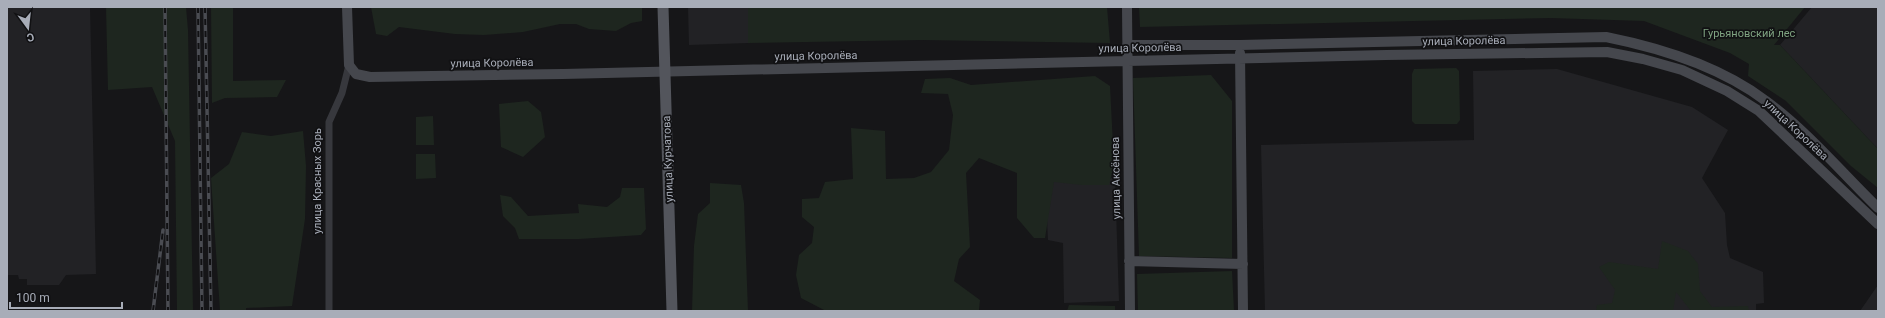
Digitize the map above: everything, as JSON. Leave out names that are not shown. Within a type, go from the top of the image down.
[{"type":"main road","name":"улица Красных Зорь","points":[[347,7],[349,66]]},
{"type":"main road","name":"улица Курчатова","points":[[663,7],[672,311]]},
{"type":"main road","name":"улица Аксёнова","points":[[1127,7],[1130,311]]},
{"type":"main road","name":"улица Королёва","points":[[1127,45],[1240,45],[1606,38],[1645,45],[1685,58],[1732,80],[1765,100],[1795,126],[1878,208]]},
{"type":"main road","points":[[1240,45],[1243,311]]},
{"type":"main road","name":"улица Королёва","points":[[349,66],[356,74],[378,77],[1573,51],[1607,52],[1643,58],[1682,70],[1727,91],[1759,111],[1878,224]]},
{"type":"main road","points":[[1129,261],[1243,264]]},
{"type":"street","name":"улица Красных Зорь","points":[[329,311],[329,122],[342,93],[349,66]]},
{"type":"shaded area","points":[[7,7],[90,7],[96,274],[66,275],[59,285],[27,285],[27,279],[19,279],[18,275],[7,275]]},
{"type":"shaded area","points":[[688,7],[748,7],[748,43],[689,45]]},
{"type":"shaded area","points":[[1812,7],[1878,7],[1878,149],[1780,45]]},
{"type":"shaded area","points":[[1557,69],[1692,107],[1728,130],[1702,178],[1725,213],[1727,245],[1730,258],[1763,272],[1764,303],[1756,304],[1756,311],[1265,311],[1261,145],[1474,140],[1473,71]]},
{"type":"shaded area","points":[[1115,178],[1119,301],[1064,303],[1063,243],[1048,240],[1045,180]]},
{"type":"shaded area","points":[[1878,285],[1878,311],[1860,311]]},
{"type":"green space","points":[[106,7],[186,7],[188,30],[193,311],[177,311],[175,141],[152,87],[108,90]]},
{"type":"green space","points":[[211,7],[233,7],[233,81],[286,80],[277,97],[225,98],[212,103]]},
{"type":"green space","points":[[371,7],[642,7],[642,21],[631,23],[616,31],[589,29],[576,24],[560,24],[523,32],[484,35],[455,34],[399,27],[387,36],[376,34]]},
{"type":"green space","points":[[748,7],[1107,7],[1110,43],[922,40],[748,43]]},
{"type":"green space","name":"Гурьяновский лес","points":[[1139,7],[1805,7],[1774,45],[1780,45],[1878,149],[1878,188],[1851,166],[1786,101],[1748,76],[1749,64],[1730,53],[1644,21],[1551,18],[1140,27]]},
{"type":"green space","points":[[1456,68],[1459,71],[1460,120],[1457,124],[1415,124],[1412,121],[1412,74],[1414,69]]},
{"type":"green space","points":[[1211,75],[1232,101],[1232,258],[1139,256],[1133,78]]},
{"type":"green space","points":[[1095,76],[1110,86],[1114,165],[1109,185],[1082,185],[1054,182],[1045,238],[1034,238],[1017,218],[1017,173],[979,158],[966,173],[970,247],[959,259],[954,281],[980,300],[979,310],[826,311],[801,298],[796,275],[799,255],[812,243],[814,227],[802,217],[802,199],[819,198],[825,182],[853,179],[851,128],[885,131],[886,179],[914,178],[931,172],[949,150],[953,115],[948,94],[921,93],[925,79],[950,78],[971,85]]},
{"type":"green space","points":[[528,101],[541,112],[545,137],[523,157],[501,147],[499,104]]},
{"type":"green space","points":[[433,116],[434,145],[416,145],[416,117]]},
{"type":"green space","points":[[303,131],[306,166],[305,219],[292,306],[246,308],[246,311],[220,311],[211,178],[229,164],[242,132],[271,136]]},
{"type":"green space","points":[[416,154],[435,154],[436,178],[416,179]]},
{"type":"green space","points":[[710,183],[741,185],[744,203],[748,311],[692,311],[694,246],[698,214],[710,203]]},
{"type":"green space","points":[[622,188],[644,188],[646,229],[641,235],[579,239],[519,239],[515,228],[503,216],[500,195],[511,197],[528,216],[579,213],[578,204],[607,207],[620,197]]},
{"type":"green space","points":[[1662,241],[1688,251],[1698,264],[1700,291],[1712,307],[1748,306],[1749,311],[1691,311],[1676,292],[1673,311],[1596,311],[1597,305],[1612,303],[1615,290],[1599,267],[1609,262],[1658,269]]},
{"type":"green space","points":[[1232,271],[1234,311],[1138,311],[1137,274]]},
{"type":"green space","points":[[1069,305],[1115,306],[1115,311],[1067,311]]},
{"type":"railway","points":[[165,7],[168,311]]},
{"type":"railway","points":[[198,7],[202,311]]},
{"type":"railway","points":[[205,7],[211,311]]},
{"type":"railway","points":[[153,311],[163,230]]}]
